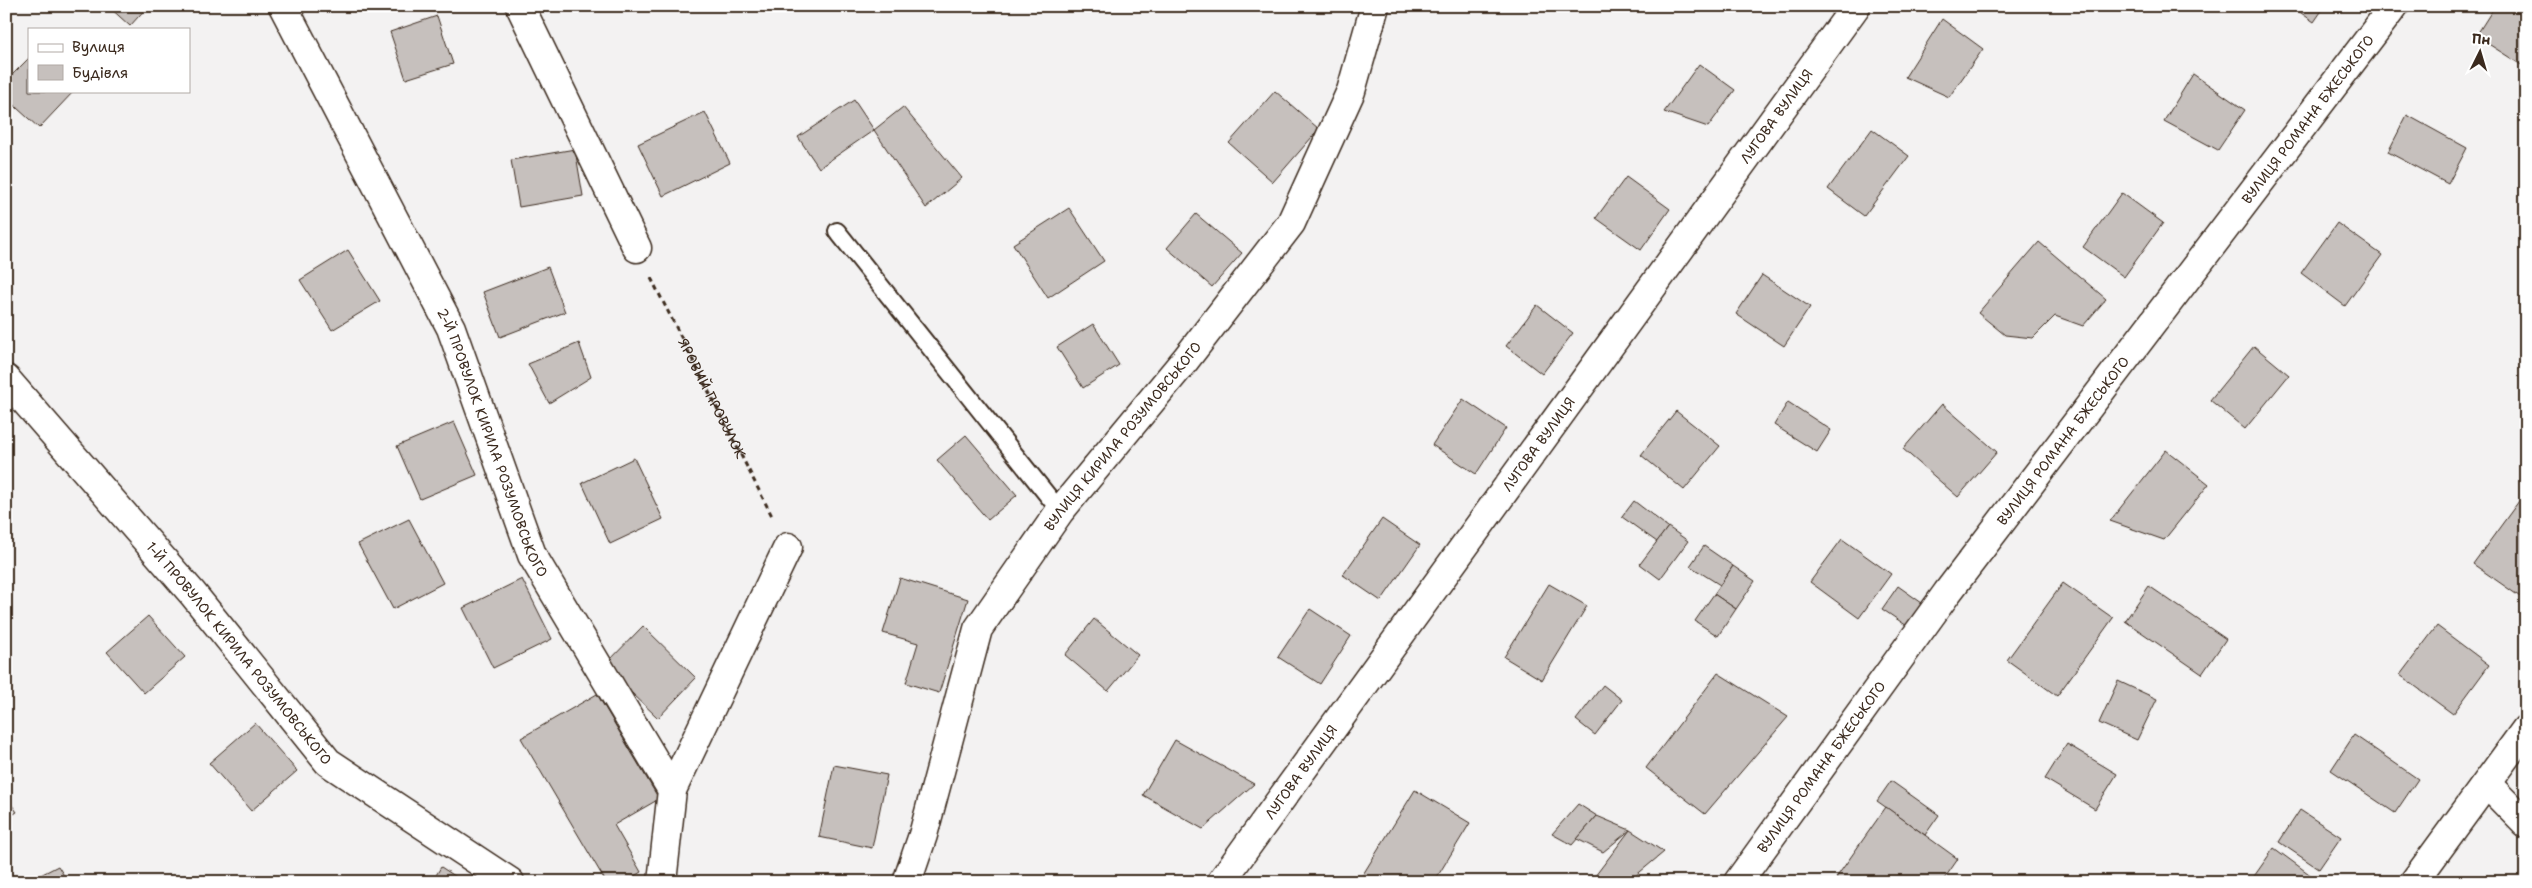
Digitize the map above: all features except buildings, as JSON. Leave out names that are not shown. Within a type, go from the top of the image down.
[{"type":"street","name":"2-Й ПРОВУЛОК КИРИЛА РОЗУМОВСЬКОГО","points":[[283,6],[451,328],[532,554],[672,790]]},
{"type":"street","points":[[520,6],[637,248]]},
{"type":"street","name":"ВУЛИЦЯ КИРИЛА РОЗУМОВСЬКОГО","points":[[907,882],[924,835],[978,629],[1060,511],[1186,359],[1291,223],[1351,91],[1375,6]]},
{"type":"street","name":"ЛУГОВА ВУЛИЦЯ","points":[[1221,882],[1856,6]]},
{"type":"street","name":"ВУЛИЦЯ РОМАНА БЖЕСЬКОГО","points":[[1738,882],[1947,593],[2394,6]]},
{"type":"street","name":"1-Й ПРОВУЛОК КИРИЛА РОЗУМОВСЬКОГО","points":[[6,380],[193,594],[328,762],[510,882]]},
{"type":"street","points":[[662,882],[672,790],[788,547]]},
{"type":"street","points":[[2414,882],[2526,729]]},
{"type":"street","points":[[2486,784],[2526,824]]},
{"type":"lane","points":[[837,231],[1060,511]]},
{"type":"path","name":"ЯРОВИЙ ПРОВУЛОК","points":[[637,248],[788,547]]}]
